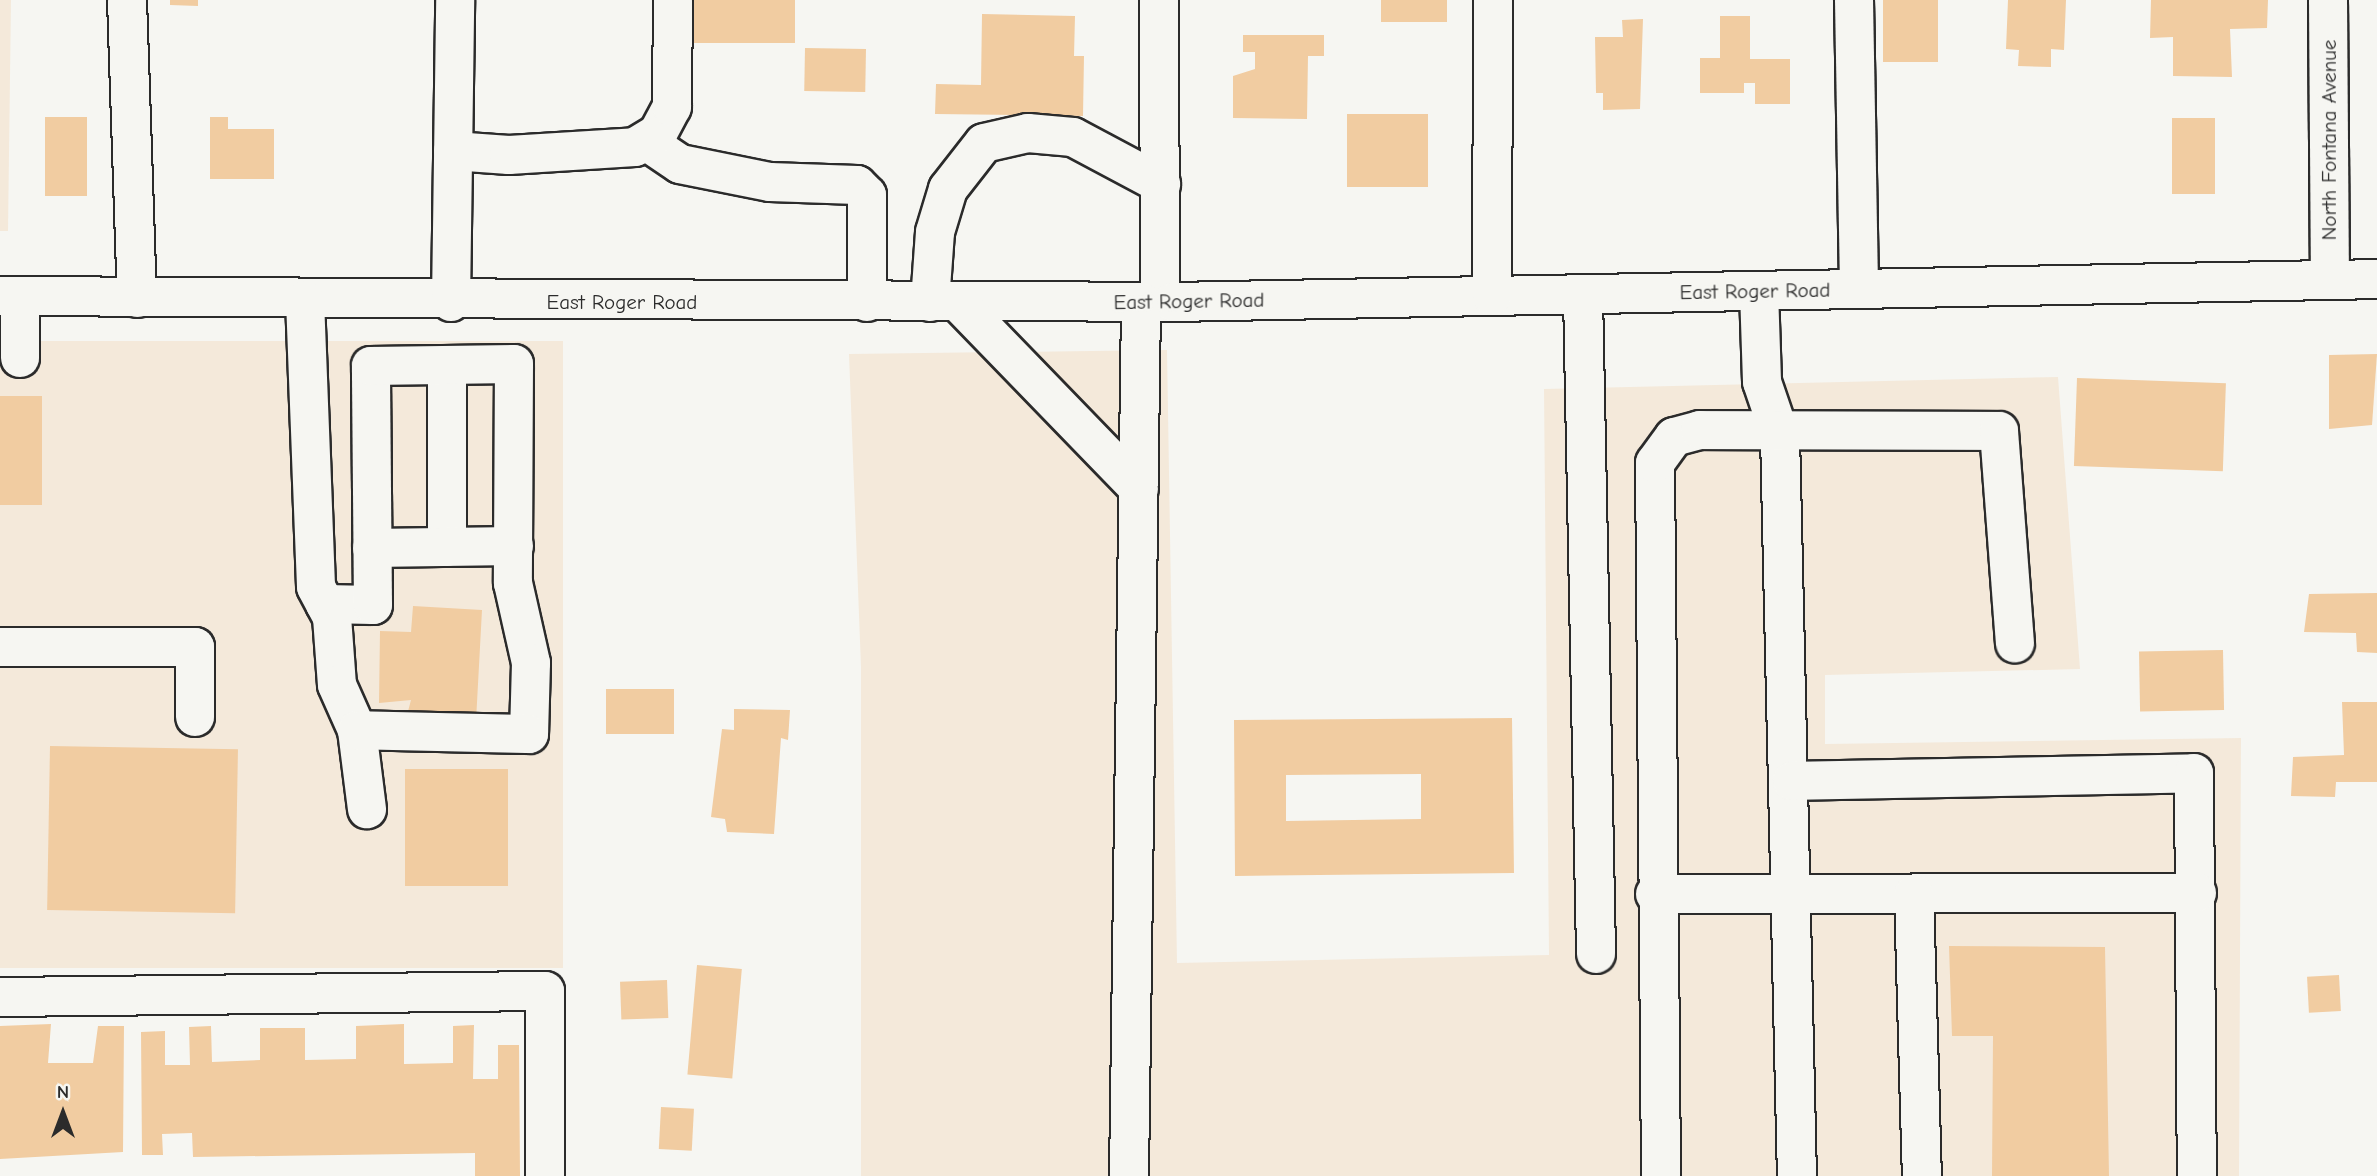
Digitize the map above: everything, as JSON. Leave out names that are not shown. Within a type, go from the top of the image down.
[{"type":"street","points":[[127,0],[137,298]]},
{"type":"street","points":[[451,302],[455,0]]},
{"type":"street","points":[[453,150],[509,155],[646,141],[658,134],[672,107],[673,0]]},
{"type":"street","points":[[1129,1176],[1139,489],[1150,302],[1161,184],[1159,0]]},
{"type":"street","points":[[1492,296],[1493,0]]},
{"type":"street","points":[[1854,0],[1859,289]]},
{"type":"street","name":"North Fontana Avenue","points":[[2328,0],[2330,279]]},
{"type":"street","points":[[1139,489],[944,302],[935,232],[948,189],[984,143],[1028,133],[1073,137],[1161,184]]},
{"type":"street","points":[[646,141],[680,164],[770,182],[857,186],[867,195],[867,302]]},
{"type":"street","name":"East Roger Road","points":[[10,296],[451,302],[1150,302],[2377,279]]},
{"type":"street","points":[[1759,291],[1762,382],[1780,435],[1792,781],[1797,1176]]},
{"type":"street","points":[[1583,294],[1596,954]]},
{"type":"street","points":[[10,296],[20,358]]},
{"type":"street","points":[[305,300],[316,587],[332,617],[337,685],[357,730],[367,809]]},
{"type":"street","points":[[325,604],[373,605],[371,366],[514,364],[513,583],[531,663],[529,734],[357,730]]},
{"type":"street","points":[[447,365],[447,547]]},
{"type":"street","points":[[1661,1176],[1656,894],[1656,463],[1674,437],[1700,430],[1780,435],[1999,431],[2015,643]]},
{"type":"street","points":[[372,548],[514,546]]},
{"type":"street","points":[[0,647],[195,647],[195,717]]},
{"type":"street","points":[[1792,781],[2194,773],[2197,893],[2197,1176]]},
{"type":"street","points":[[1656,894],[2197,893]]},
{"type":"street","points":[[1914,894],[1922,1176]]},
{"type":"street","points":[[0,997],[545,991],[545,1176]]},
{"type":"shaded area","points":[[0,0],[11,0],[8,231],[0,231]]},
{"type":"shaded area","points":[[0,341],[563,341],[563,968],[0,968]]},
{"type":"shaded area","points":[[1167,350],[1177,963],[1549,955],[1544,389],[2058,377],[2080,669],[1825,675],[1825,744],[2241,738],[2239,1176],[861,1176],[861,667],[849,354]]},
{"type":"building","points":[[170,0],[198,0],[198,6],[170,5]]},
{"type":"building","points":[[689,0],[795,0],[795,43],[689,43]]},
{"type":"building","points":[[1381,0],[1447,0],[1447,22],[1381,22]]},
{"type":"building","points":[[1883,0],[1938,0],[1938,62],[1883,62]]},
{"type":"building","points":[[2008,0],[2066,0],[2064,50],[2051,49],[2051,67],[2018,66],[2019,50],[2006,49]]},
{"type":"building","points":[[2151,0],[2268,0],[2267,28],[2230,29],[2232,77],[2173,76],[2173,37],[2150,38]]},
{"type":"building","points":[[982,14],[1075,16],[1074,56],[1084,56],[1083,116],[935,114],[936,84],[981,85]]},
{"type":"building","points":[[1720,16],[1750,16],[1750,59],[1790,59],[1790,104],[1755,104],[1755,83],[1744,83],[1744,93],[1700,93],[1700,58],[1720,58]]},
{"type":"building","points":[[1643,19],[1640,109],[1603,110],[1603,93],[1596,93],[1595,37],[1623,37],[1622,20]]},
{"type":"building","points":[[1243,35],[1324,35],[1324,56],[1308,56],[1307,119],[1233,118],[1233,76],[1255,69],[1255,52],[1243,52]]},
{"type":"building","points":[[805,48],[866,49],[865,92],[804,91]]},
{"type":"building","points":[[1347,114],[1428,114],[1428,187],[1347,187]]},
{"type":"building","points":[[45,117],[87,117],[87,196],[45,196]]},
{"type":"building","points":[[210,117],[228,117],[228,129],[274,129],[274,179],[210,179]]},
{"type":"building","points":[[2172,118],[2215,118],[2215,194],[2172,194]]},
{"type":"building","points":[[2377,354],[2372,425],[2329,429],[2329,355]]},
{"type":"building","points":[[2077,378],[2226,383],[2223,471],[2074,466]]},
{"type":"building","points":[[0,396],[42,396],[42,505],[0,505]]},
{"type":"building","points":[[2377,593],[2377,653],[2357,652],[2356,633],[2304,632],[2309,594]]},
{"type":"building","points":[[413,606],[482,610],[476,721],[406,719],[411,700],[379,703],[380,631],[411,632]]},
{"type":"building","points":[[2223,650],[2224,710],[2140,711],[2139,651]]},
{"type":"building","points":[[606,689],[674,689],[674,734],[606,734]]},
{"type":"building","points":[[2342,702],[2377,702],[2377,782],[2336,782],[2335,797],[2291,796],[2293,757],[2344,755]]},
{"type":"building","points":[[734,709],[790,710],[788,740],[781,738],[774,834],[727,832],[725,819],[711,817],[722,729],[734,730]]},
{"type":"building","points":[[1512,718],[1514,873],[1235,876],[1234,720]],"holes":[[[1421,774],[1421,819],[1286,821],[1286,775]]]},
{"type":"building","points":[[50,746],[238,749],[235,913],[47,910]]},
{"type":"building","points":[[405,769],[508,769],[508,886],[405,886]]},
{"type":"building","points":[[1949,946],[2105,947],[2109,1176],[1992,1176],[1993,1036],[1952,1036]]},
{"type":"building","points":[[697,965],[742,969],[732,1079],[687,1075]]},
{"type":"building","points":[[2339,975],[2341,1011],[2309,1013],[2307,977]]},
{"type":"building","points":[[667,980],[668,1018],[621,1020],[620,982]]},
{"type":"building","points":[[51,1024],[48,1063],[93,1063],[98,1026],[124,1026],[123,1152],[0,1159],[0,1026]]},
{"type":"building","points":[[404,1024],[404,1064],[453,1063],[453,1026],[474,1025],[473,1079],[498,1079],[498,1045],[519,1045],[520,1176],[475,1176],[475,1153],[193,1157],[192,1133],[162,1134],[163,1155],[142,1155],[141,1032],[165,1031],[165,1065],[190,1065],[189,1027],[211,1026],[212,1062],[260,1060],[260,1028],[305,1028],[305,1060],[356,1059],[356,1026]]},
{"type":"building","points":[[661,1107],[694,1109],[692,1151],[659,1149]]}]
